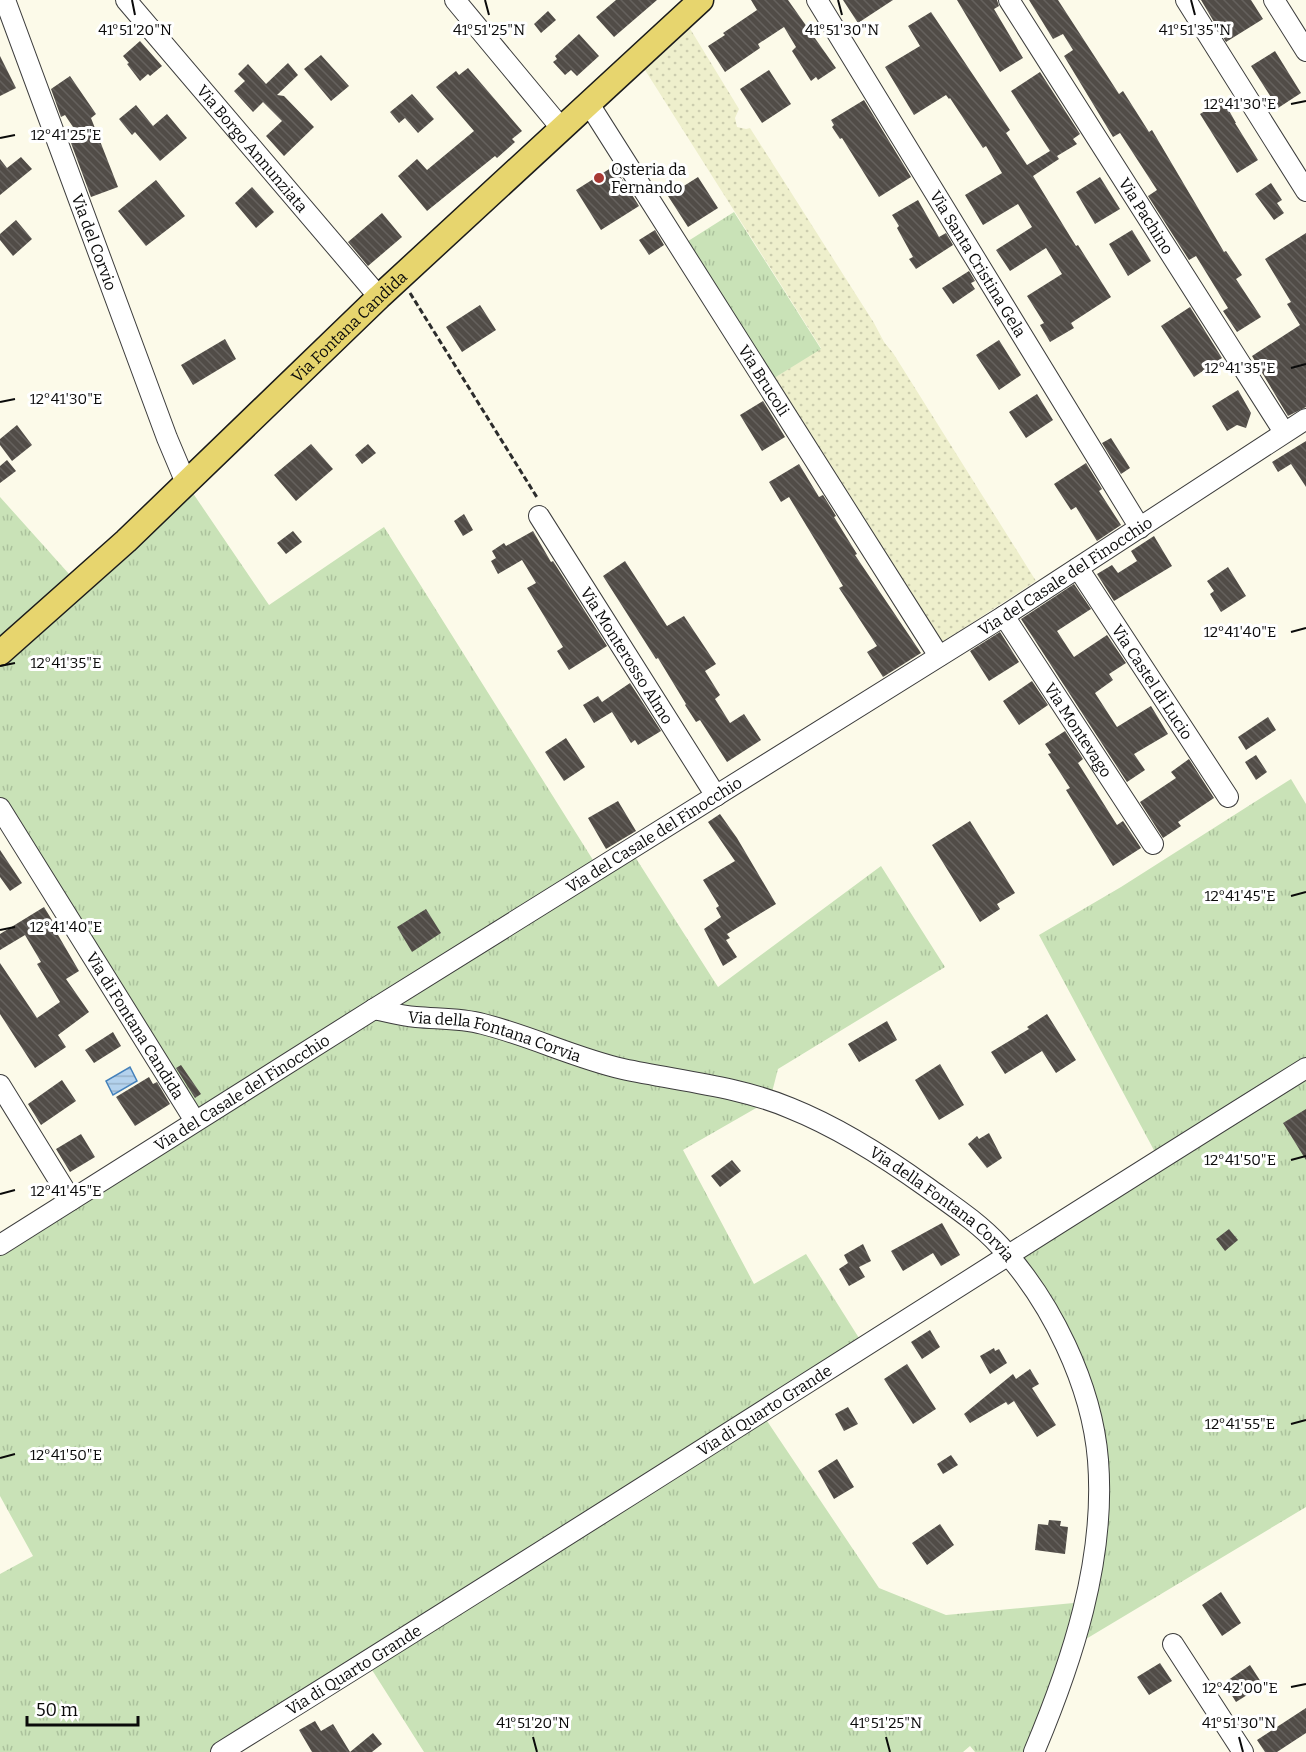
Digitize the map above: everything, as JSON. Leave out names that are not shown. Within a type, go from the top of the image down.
[{"type":"main road","name":"Via Fontana Candida","points":[[0,653],[126,541],[379,297],[589,104],[691,3]]},
{"type":"street","name":"Via del Corvio","points":[[4,0],[167,438],[186,483]]},
{"type":"street","name":"Via Borgo Annunziata","points":[[126,0],[379,297]]},
{"type":"street","points":[[455,0],[562,129]]},
{"type":"street","name":"Via Santa Cristina Gela","points":[[817,0],[1140,528]]},
{"type":"street","name":"Via Pachino","points":[[1010,0],[1284,432]]},
{"type":"street","points":[[1186,0],[1306,191]]},
{"type":"street","points":[[1274,0],[1306,51]]},
{"type":"street","name":"Via Brucoli","points":[[589,104],[939,656]]},
{"type":"street","name":"Via del Casale del Finocchio","points":[[0,1245],[1004,616],[1306,418]]},
{"type":"street","name":"Via Monterosso Almo","points":[[539,516],[716,796]]},
{"type":"street","name":"Via Castel di Lucio","points":[[1078,568],[1228,797]]},
{"type":"street","name":"Via Montevago","points":[[1004,616],[1153,844]]},
{"type":"street","name":"Via di Fontana Candida","points":[[0,808],[195,1122]]},
{"type":"street","name":"Via della Fontana Corvia","points":[[374,1009],[415,1017],[479,1023],[526,1036],[598,1063],[746,1093],[792,1108],[847,1136],[904,1171],[961,1212],[991,1237],[1008,1255],[1042,1304],[1069,1353],[1087,1408],[1096,1445],[1098,1467],[1098,1506],[1094,1545],[1081,1617],[1061,1684],[1034,1752]]},
{"type":"street","name":"Via di Quarto Grande","points":[[221,1752],[1306,1068]]},
{"type":"street","points":[[0,1085],[71,1200]]},
{"type":"street","points":[[1173,1644],[1243,1752]]},
{"type":"path","points":[[400,278],[538,496],[539,516]]},
{"type":"green space","points":[[689,27],[739,109],[735,118],[737,127],[750,128],[1036,581],[941,643],[771,380],[821,348],[645,70]]},
{"type":"green space","points":[[734,212],[821,349],[771,380],[685,243]]},
{"type":"green space","points":[[186,483],[269,605],[384,527],[598,868],[630,849],[718,987],[881,866],[945,967],[778,1069],[770,1100],[683,1150],[754,1284],[806,1254],[864,1346],[761,1412],[879,1588],[946,1615],[1084,1602],[1033,1752],[975,1752],[970,1746],[963,1752],[424,1752],[367,1662],[234,1752],[0,1752],[0,1574],[33,1556],[0,1496],[0,1245],[195,1121],[0,808],[0,497],[78,584]]},
{"type":"green space","points":[[1291,779],[1306,804],[1306,1059],[1156,1154],[1039,935],[1121,887]]},
{"type":"green space","points":[[1306,1076],[1306,1507],[1086,1639],[1100,1570],[1106,1519],[1109,1474],[1104,1434],[1076,1342],[1023,1263],[1022,1256]]},
{"type":"water","points":[[130,1067],[137,1081],[113,1095],[106,1081]]},
{"type":"building","points":[[616,0],[657,0],[614,37],[596,17]]},
{"type":"building","points":[[751,0],[788,0],[836,68],[818,80],[816,77],[811,81],[792,51],[796,47],[784,27],[758,44],[760,48],[725,72],[708,46],[757,10]]},
{"type":"building","points":[[843,0],[893,0],[858,23]]},
{"type":"building","points":[[957,0],[997,0],[999,6],[994,9],[1023,58],[1000,72]]},
{"type":"building","points":[[1029,0],[1058,0],[1119,94],[1123,91],[1149,132],[1152,130],[1224,252],[1226,251],[1242,275],[1236,279],[1261,317],[1237,332],[1223,311],[1228,308],[1196,256],[1189,260],[1148,196],[1157,190],[1120,133],[1113,137],[1064,56],[1073,50],[1063,34],[1053,39]]},
{"type":"building","points":[[1201,0],[1251,0],[1263,19],[1226,42]]},
{"type":"building","points":[[548,11],[556,20],[541,33],[534,24]]},
{"type":"building","points":[[931,12],[1010,130],[1006,133],[1027,165],[1050,151],[1011,91],[1040,72],[1080,134],[1073,139],[1077,144],[1057,156],[1059,159],[1033,176],[1111,297],[1071,323],[1074,328],[1050,342],[1040,325],[1044,323],[1027,296],[1062,274],[1046,248],[1010,271],[996,250],[1032,227],[1018,204],[983,225],[965,195],[1002,173],[986,146],[983,148],[946,95],[914,115],[885,67],[920,46],[908,26]]},
{"type":"building","points":[[579,34],[599,56],[577,76],[571,70],[565,75],[553,62],[557,59],[555,56]]},
{"type":"building","points":[[140,41],[162,66],[140,81],[123,56]]},
{"type":"building","points":[[1275,51],[1301,93],[1278,108],[1251,66]]},
{"type":"building","points":[[321,55],[349,86],[331,101],[304,69]]},
{"type":"building","points":[[0,56],[16,88],[0,96]]},
{"type":"building","points":[[288,63],[298,75],[277,95],[284,96],[314,127],[284,156],[266,136],[282,121],[263,102],[253,112],[234,91],[245,81],[238,74],[248,64],[266,84]]},
{"type":"building","points":[[468,68],[522,131],[512,139],[515,142],[497,158],[495,156],[427,211],[398,176],[417,159],[427,170],[474,131],[436,87],[456,71],[459,75]]},
{"type":"building","points":[[769,70],[791,104],[762,123],[740,89]]},
{"type":"building","points":[[70,76],[96,114],[91,118],[118,187],[91,197],[71,143],[81,139],[65,115],[61,117],[51,89]]},
{"type":"building","points":[[412,94],[434,119],[418,133],[405,118],[399,123],[390,112]]},
{"type":"building","points":[[864,100],[911,177],[879,197],[842,138],[840,139],[832,127],[834,125],[831,120]]},
{"type":"building","points":[[1223,100],[1258,160],[1237,173],[1200,114]]},
{"type":"building","points":[[136,105],[153,126],[167,114],[187,138],[160,161],[135,132],[132,135],[119,119]]},
{"type":"building","points":[[21,157],[32,169],[0,195],[0,159],[7,168]]},
{"type":"building","points":[[614,166],[639,206],[601,230],[576,190]]},
{"type":"building","points":[[698,177],[718,208],[688,227],[668,196]]},
{"type":"building","points":[[1100,177],[1120,209],[1095,224],[1076,192]]},
{"type":"building","points":[[156,180],[185,216],[146,246],[118,211]]},
{"type":"building","points":[[1271,183],[1282,200],[1277,203],[1284,213],[1274,220],[1255,194]]},
{"type":"building","points":[[252,187],[274,212],[256,228],[235,203]]},
{"type":"building","points":[[918,200],[939,237],[946,233],[953,245],[916,269],[909,259],[913,257],[892,215]]},
{"type":"building","points":[[382,213],[402,237],[368,266],[348,242]]},
{"type":"building","points":[[16,220],[32,239],[13,256],[0,240],[0,234]]},
{"type":"building","points":[[655,230],[664,245],[649,255],[639,240]]},
{"type":"building","points":[[1132,230],[1151,261],[1128,276],[1109,244]]},
{"type":"building","points":[[1306,233],[1306,407],[1288,416],[1252,356],[1300,325],[1287,304],[1291,302],[1265,259]]},
{"type":"building","points":[[969,271],[975,281],[971,283],[975,289],[953,304],[942,288]]},
{"type":"building","points":[[480,305],[496,330],[462,352],[446,327]]},
{"type":"building","points":[[1190,307],[1222,358],[1194,377],[1161,326]]},
{"type":"building","points":[[225,339],[236,359],[193,385],[181,365]]},
{"type":"building","points":[[999,340],[1021,375],[999,390],[976,355]]},
{"type":"building","points":[[1238,390],[1251,413],[1246,428],[1237,425],[1227,431],[1212,406]]},
{"type":"building","points":[[1037,394],[1053,420],[1026,438],[1009,412]]},
{"type":"building","points":[[763,401],[785,437],[762,451],[740,415]]},
{"type":"building","points":[[17,425],[32,445],[12,461],[0,445],[0,439]]},
{"type":"building","points":[[1111,438],[1130,468],[1121,474],[1102,443]]},
{"type":"building","points":[[1306,441],[1306,487],[1291,464],[1278,472],[1272,462]]},
{"type":"building","points":[[311,444],[333,469],[296,501],[274,475]]},
{"type":"building","points":[[368,444],[376,453],[362,464],[355,455]]},
{"type":"building","points":[[7,460],[16,471],[0,483],[0,466]]},
{"type":"building","points":[[1086,463],[1102,489],[1099,491],[1121,525],[1097,541],[1076,507],[1071,510],[1054,484]]},
{"type":"building","points":[[799,464],[819,497],[823,495],[857,554],[855,555],[921,653],[883,677],[867,652],[877,646],[839,588],[843,586],[789,497],[781,502],[769,482]]},
{"type":"building","points":[[464,514],[473,530],[463,536],[454,521]]},
{"type":"building","points":[[293,531],[302,542],[286,554],[277,543]]},
{"type":"building","points":[[533,531],[607,646],[569,670],[557,651],[563,647],[527,588],[536,583],[522,560],[498,574],[491,561],[496,558],[492,551],[504,543],[506,546]]},
{"type":"building","points":[[1154,536],[1172,566],[1114,601],[1097,574],[1112,565],[1118,573],[1137,561],[1131,551]]},
{"type":"building","points":[[625,561],[667,626],[684,616],[716,664],[705,671],[720,695],[715,699],[730,723],[744,714],[761,740],[727,762],[700,720],[696,722],[658,658],[656,659],[603,576]]},
{"type":"building","points":[[1228,567],[1246,596],[1221,612],[1210,594],[1214,591],[1207,581]]},
{"type":"building","points":[[1074,584],[1091,609],[1057,631],[1070,651],[1074,657],[1107,635],[1126,663],[1109,674],[1113,680],[1095,693],[1117,727],[1151,706],[1168,734],[1134,754],[1145,770],[1127,782],[1021,619]]},
{"type":"building","points":[[1000,632],[1019,662],[989,681],[970,651]]},
{"type":"building","points":[[1032,681],[1048,705],[1019,725],[1003,701]]},
{"type":"building","points":[[630,683],[661,731],[638,745],[635,740],[631,743],[612,712],[594,723],[583,705],[598,696],[602,702]]},
{"type":"building","points":[[1268,717],[1276,730],[1246,750],[1238,737]]},
{"type":"building","points":[[1065,731],[1083,759],[1078,763],[1117,825],[1123,821],[1141,848],[1113,866],[1066,790],[1070,788],[1048,754],[1051,753],[1045,744]]},
{"type":"building","points":[[566,738],[585,767],[564,781],[545,752]]},
{"type":"building","points":[[1256,755],[1267,772],[1256,780],[1245,762]]},
{"type":"building","points":[[1189,759],[1214,798],[1178,822],[1181,826],[1163,838],[1140,802],[1176,778],[1171,772]]},
{"type":"building","points":[[618,801],[636,831],[606,849],[588,818]]},
{"type":"building","points":[[720,814],[776,904],[727,934],[730,938],[726,940],[737,957],[723,966],[704,929],[721,917],[716,908],[719,906],[703,880],[735,861],[708,822]]},
{"type":"building","points":[[970,821],[1015,893],[997,904],[1000,909],[980,922],[932,845]]},
{"type":"building","points":[[0,850],[22,883],[10,891],[0,877]]},
{"type":"building","points":[[44,907],[79,971],[66,979],[89,1012],[58,1035],[66,1047],[35,1068],[0,1014],[0,963],[37,1018],[60,1002],[37,964],[41,962],[25,935],[0,950],[0,934]]},
{"type":"building","points":[[426,909],[441,933],[412,952],[397,927]]},
{"type":"building","points":[[1047,1014],[1076,1060],[1056,1073],[1042,1051],[1005,1074],[991,1052],[1029,1029],[1027,1027]]},
{"type":"building","points":[[887,1021],[897,1040],[859,1062],[848,1044]]},
{"type":"building","points":[[113,1032],[121,1046],[94,1063],[85,1050]]},
{"type":"building","points":[[940,1064],[964,1105],[939,1120],[915,1080]]},
{"type":"building","points":[[181,1065],[201,1094],[195,1098],[176,1068]]},
{"type":"building","points":[[149,1077],[153,1084],[157,1082],[170,1104],[135,1126],[116,1097]]},
{"type":"building","points":[[62,1080],[76,1101],[41,1125],[28,1104]]},
{"type":"building","points":[[1306,1109],[1306,1160],[1283,1123]]},
{"type":"building","points":[[989,1133],[1002,1158],[987,1168],[968,1144],[977,1136],[979,1139]]},
{"type":"building","points":[[81,1134],[95,1157],[70,1172],[56,1149]]},
{"type":"building","points":[[732,1160],[741,1171],[720,1187],[711,1176]]},
{"type":"building","points":[[942,1223],[960,1255],[941,1266],[933,1253],[903,1271],[891,1251]]},
{"type":"building","points":[[1229,1229],[1238,1240],[1225,1251],[1216,1239]]},
{"type":"building","points":[[863,1244],[871,1261],[859,1267],[865,1277],[849,1286],[839,1269],[848,1263],[844,1255]]},
{"type":"building","points":[[930,1330],[940,1347],[922,1359],[911,1342]]},
{"type":"building","points":[[994,1348],[995,1351],[999,1349],[1007,1363],[990,1374],[980,1356]]},
{"type":"building","points":[[907,1364],[936,1409],[913,1424],[884,1379]]},
{"type":"building","points":[[1030,1369],[1039,1384],[1032,1388],[1056,1425],[1037,1437],[1014,1401],[1008,1405],[1006,1402],[970,1423],[964,1414],[1013,1374],[1016,1379]]},
{"type":"building","points":[[848,1407],[858,1424],[844,1431],[835,1414]]},
{"type":"building","points":[[951,1455],[958,1465],[943,1474],[937,1464]]},
{"type":"building","points":[[837,1459],[854,1487],[834,1499],[818,1471]]},
{"type":"building","points":[[1049,1520],[1061,1521],[1060,1526],[1068,1527],[1065,1554],[1035,1550],[1038,1524],[1048,1525]]},
{"type":"building","points":[[940,1524],[954,1545],[927,1565],[912,1543]]},
{"type":"building","points":[[1221,1592],[1241,1623],[1222,1636],[1202,1605]]},
{"type":"building","points":[[1160,1663],[1172,1681],[1149,1695],[1137,1677]]},
{"type":"building","points":[[1250,1665],[1263,1685],[1236,1702],[1224,1683]]},
{"type":"building","points":[[1306,1708],[1306,1733],[1277,1752],[1265,1752],[1257,1740]]},
{"type":"building","points":[[315,1721],[321,1731],[333,1724],[350,1752],[312,1752],[299,1730]]},
{"type":"building","points":[[373,1733],[382,1744],[372,1752],[350,1752]]},
{"type":"place","name":"Osteria da Fernando","points":[[599,178]]}]
